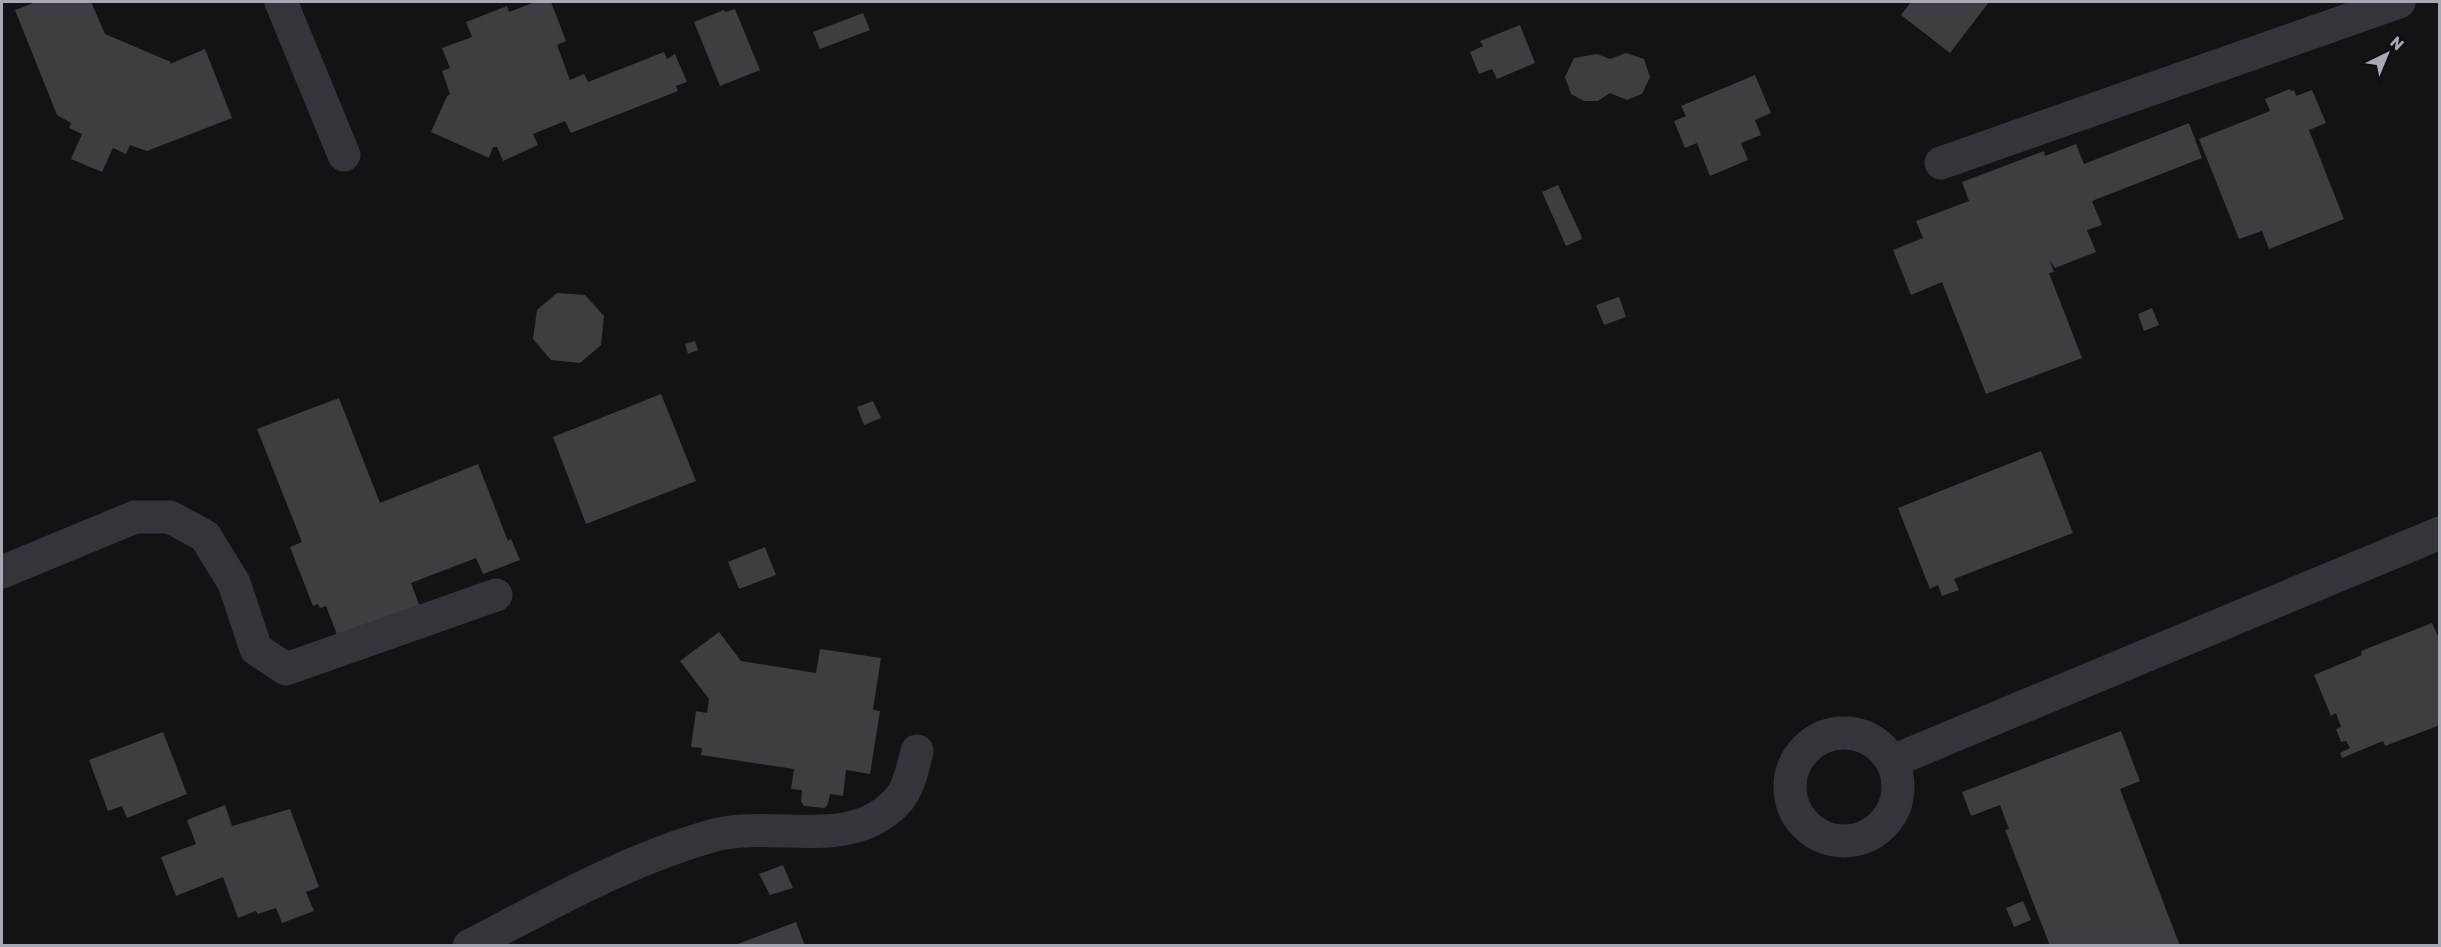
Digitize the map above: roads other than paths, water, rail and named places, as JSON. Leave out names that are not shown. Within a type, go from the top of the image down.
[{"type":"street","points":[[281,2],[344,155]]},
{"type":"street","points":[[1941,163],[2399,2]]},
{"type":"street","points":[[2,572],[135,517],[170,517],[205,536],[234,583],[256,649],[286,669],[495,595]]},
{"type":"street","points":[[1893,762],[2439,532]]},
{"type":"street","points":[[469,945],[576,890],[664,852],[717,835],[760,829],[807,832],[854,828],[876,818],[895,805],[908,788],[917,751]]}]
